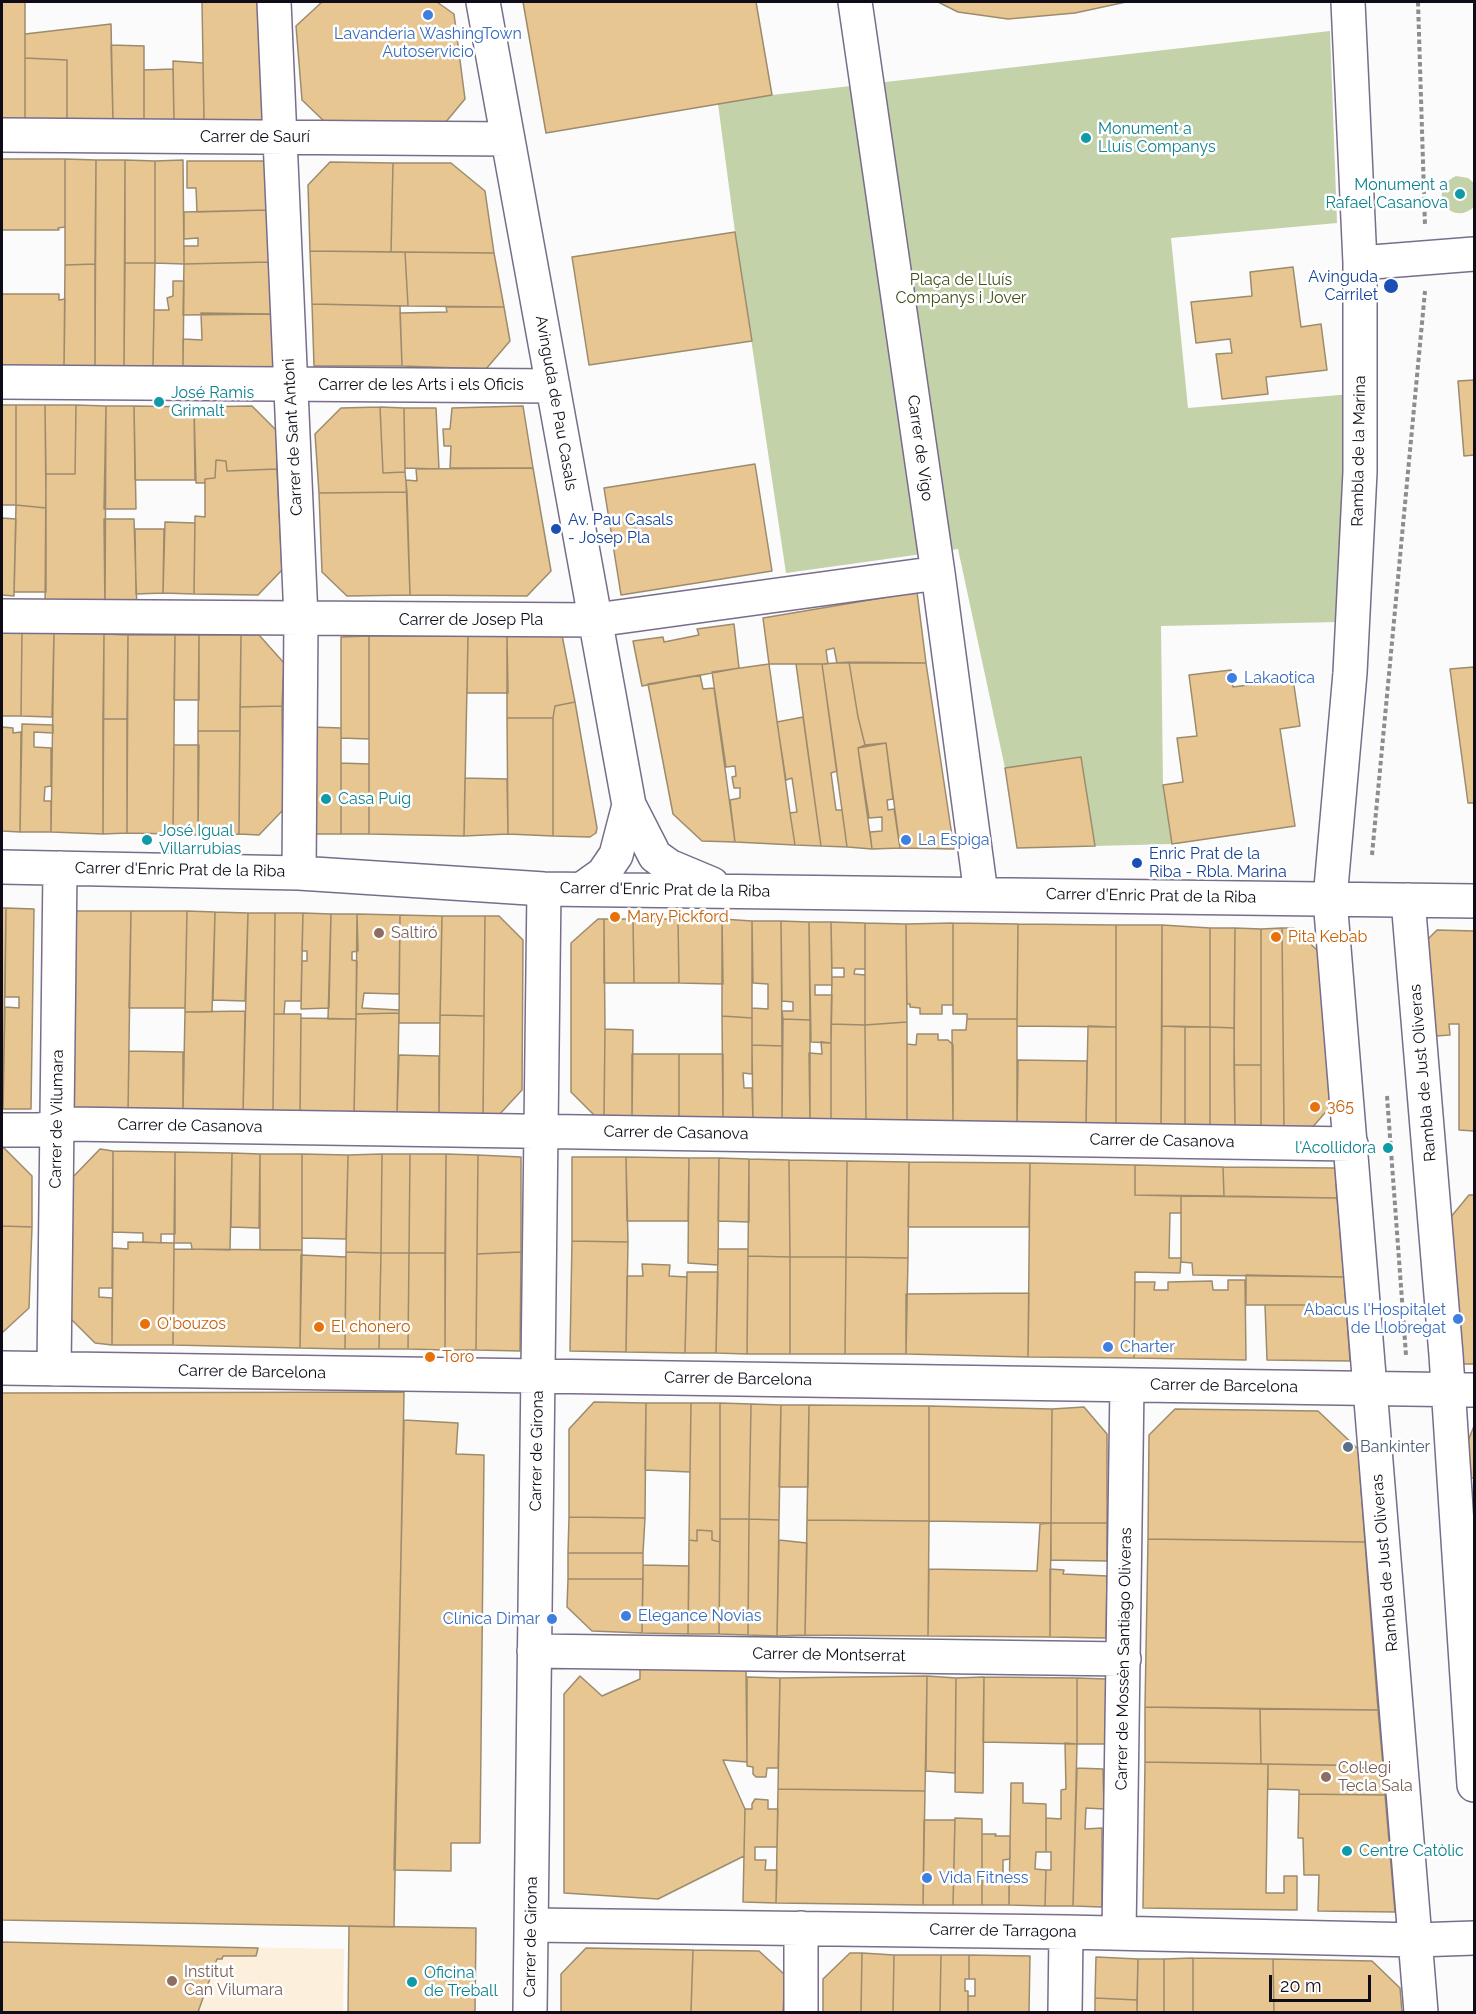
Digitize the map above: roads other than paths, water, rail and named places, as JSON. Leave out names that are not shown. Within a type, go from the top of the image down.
[{"type":"street","name":"Carrer de Sant Antoni","points":[[274,2],[301,618],[299,873]]},
{"type":"street","name":"Avinguda de Pau Casals","points":[[483,2],[629,805],[655,855],[669,866],[688,875],[733,891]]},
{"type":"street","name":"Carrer de Vigo","points":[[855,2],[938,573],[981,894]]},
{"type":"street","name":"Rambla de la Marina","points":[[1330,899],[1349,685],[1360,472],[1360,263],[1348,2]]},
{"type":"street","name":"Carrer de Saurí","points":[[2,135],[508,139]]},
{"type":"street","points":[[1360,263],[1474,254]]},
{"type":"street","name":"Carrer de les Arts i els Oficis","points":[[2,382],[553,386]]},
{"type":"street","name":"Carrer de Josep Pla","points":[[2,616],[596,620],[938,573]]},
{"type":"street","name":"Avinguda de Pau Casals","points":[[582,889],[603,874],[616,855],[629,805]]},
{"type":"street","name":"Carrer d'Enric Prat de la Riba","points":[[2,867],[299,873],[544,889],[1408,900]]},
{"type":"street","name":"Carrer de Vilumara","points":[[54,1369],[60,868]]},
{"type":"street","name":"Carrer de Girona","points":[[530,2013],[544,889]]},
{"type":"street","name":"Rambla de Just Oliveras","points":[[1330,899],[1421,2013]]},
{"type":"street","points":[[1408,900],[1474,901]]},
{"type":"street","name":"Rambla de Just Oliveras","points":[[1408,900],[1461,1390],[1474,1785]]},
{"type":"street","name":"Carrer de Casanova","points":[[2,1130],[40,1130],[69,1124],[1351,1144]]},
{"type":"street","name":"Carrer de Barcelona","points":[[2,1368],[1461,1390]]},
{"type":"street","name":"Carrer de Mossèn Santiago Oliveras","points":[[1119,1934],[1127,1385]]},
{"type":"street","name":"Carrer de Montserrat","points":[[534,1651],[1124,1659]]},
{"type":"street","name":"Carrer de Tarragona","points":[[531,1925],[1066,1932],[1416,1940],[1474,1938]]},
{"type":"street","points":[[801,1928],[801,2013]]},
{"type":"street","points":[[1065,2013],[1066,1932]]},
{"type":"place","name":"Lavanderia WashingTown Autoservicio","points":[[428,15]]},
{"type":"place","name":"Monument a Lluís Companys","points":[[1086,138]]},
{"type":"place","name":"Monument a Rafael Casanova","points":[[1460,194]]},
{"type":"place","name":"Avinguda Carrilet","points":[[1391,286]]},
{"type":"place","name":"José Ramis Grimalt","points":[[159,402]]},
{"type":"place","name":"Av. Pau Casals - Josep Pla","points":[[556,529]]},
{"type":"place","name":"Lakaotica","points":[[1232,678]]},
{"type":"place","name":"Casa Puig","points":[[326,799]]},
{"type":"place","name":"José Igual Villarrubias","points":[[147,840]]},
{"type":"place","name":"La Espiga","points":[[906,840]]},
{"type":"place","name":"Enric Prat de la Riba - Rbla. Marina","points":[[1137,863]]},
{"type":"place","name":"Mary Pickford","points":[[615,917]]},
{"type":"place","name":"Saltiró","points":[[379,933]]},
{"type":"place","name":"Pita Kebab","points":[[1276,937]]},
{"type":"place","name":"365","points":[[1315,1107]]},
{"type":"place","name":"l'Acollidora","points":[[1388,1148]]},
{"type":"place","name":"Abacus l'Hospitalet de Llobregat","points":[[1458,1319]]},
{"type":"place","name":"O'bouzos","points":[[145,1324]]},
{"type":"place","name":"El chonero","points":[[319,1327]]},
{"type":"place","name":"Charter","points":[[1108,1347]]},
{"type":"place","name":"Toro","points":[[430,1357]]},
{"type":"place","name":"Bankinter","points":[[1348,1447]]},
{"type":"place","name":"Elegance Novias","points":[[626,1616]]},
{"type":"place","name":"Clínica Dimar","points":[[552,1619]]},
{"type":"place","name":"Col·legi Tecla Sala","points":[[1326,1777]]},
{"type":"place","name":"Centre Catòlic","points":[[1347,1851]]},
{"type":"place","name":"Vida Fitness","points":[[927,1878]]},
{"type":"place","name":"Institut Can Vilumara","points":[[172,1981]]},
{"type":"place","name":"Oficina de Treball","points":[[412,1982]]},
{"type":"park label","name":"Plaça de Lluís Companys i Jover","points":[[961,289]]}]
